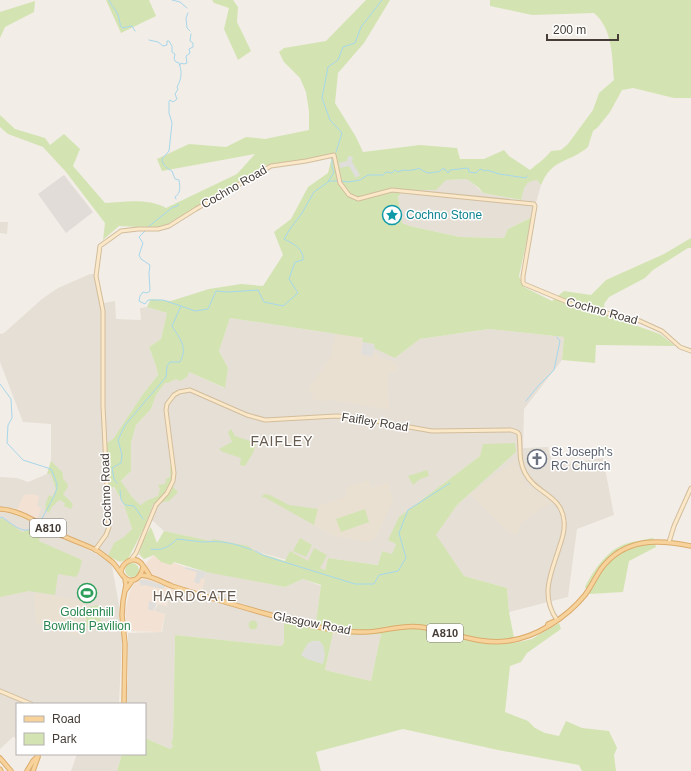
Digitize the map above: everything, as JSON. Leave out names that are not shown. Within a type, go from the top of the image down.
[{"type":"main road","name":"A810","points":[[0,509],[18,512],[69,539],[95,550],[116,564],[123,566]]},
{"type":"main road","name":"A810","points":[[552,621],[557,620],[580,600],[602,569],[614,556],[631,546],[646,542],[669,542],[691,546]]},
{"type":"main road","points":[[121,573],[123,566],[130,561],[138,562]]},
{"type":"main road","name":"A810","points":[[138,562],[142,567]]},
{"type":"main road","name":"A810","points":[[116,564],[125,579]]},
{"type":"main road","name":"Glasgow Road","points":[[142,567],[150,577]]},
{"type":"main road","points":[[125,592],[133,580],[140,575],[142,567]]},
{"type":"main road","name":"Glasgow Road","points":[[140,575],[266,614],[347,631],[366,632],[412,626],[477,640],[501,642],[525,638],[547,626],[550,626],[557,620]]},
{"type":"main road","points":[[124,703],[125,648],[122,615],[126,585],[125,579],[133,580]]},
{"type":"main road","name":"Glasgow Road","points":[[547,626],[552,621]]},
{"type":"main road","points":[[27,771],[39,755]]},
{"type":"main road","points":[[33,771],[39,755]]},
{"type":"main road","points":[[0,758],[11,771]]},
{"type":"street","name":"Cochno Road","points":[[95,550],[109,527],[103,399],[103,308],[96,276],[100,246],[111,236],[121,231],[131,229],[158,229],[169,226],[271,166],[334,155],[340,181],[349,195],[358,199],[392,190],[534,204],[535,206],[522,282],[524,284],[577,306],[640,321],[662,331],[680,347],[691,351]]},
{"type":"street","name":"Faifley Road","points":[[130,561],[136,553],[156,505],[167,493],[173,481],[174,467],[166,410],[170,399],[179,392],[190,390],[247,415],[265,420],[336,416],[352,417],[440,432],[514,430],[519,434],[519,456],[524,473],[535,487],[555,501],[564,516],[564,532],[548,588],[547,599],[553,616],[557,620]]},
{"type":"street","points":[[669,542],[674,526],[691,488]]},
{"type":"street","points":[[136,553],[138,562]]},
{"type":"street","points":[[552,621],[553,616]]},
{"type":"street","points":[[0,691],[29,703]]},
{"type":"shaded area","points":[[348,156],[353,157],[352,162],[360,175],[356,178],[349,166],[340,168],[339,163],[347,161]]},
{"type":"shaded area","points":[[64,175],[93,212],[66,233],[38,194]]},
{"type":"shaded area","points":[[468,179],[483,193],[520,200],[525,185],[530,180],[537,179],[541,185],[532,217],[508,229],[504,238],[460,237],[402,223],[398,197],[403,190],[445,180]]},
{"type":"shaded area","points":[[0,222],[8,222],[7,234],[0,233]]},
{"type":"shaded area","points":[[90,274],[96,274],[104,303],[115,301],[116,319],[141,320],[140,308],[147,307],[167,313],[161,339],[149,347],[158,375],[143,394],[113,439],[108,489],[113,487],[119,495],[132,529],[108,556],[94,547],[17,509],[0,507],[0,477],[17,478],[28,482],[47,474],[51,461],[51,424],[23,422],[0,362],[0,334],[4,333],[42,299],[58,288]]},
{"type":"shaded area","points":[[230,318],[363,338],[395,358],[420,339],[489,329],[564,337],[562,360],[524,409],[523,448],[548,447],[553,465],[603,458],[614,515],[577,529],[568,597],[509,612],[507,588],[464,576],[435,535],[457,505],[516,452],[480,456],[399,517],[396,544],[392,555],[382,551],[378,565],[328,558],[325,570],[250,550],[164,531],[130,498],[121,481],[131,471],[131,443],[136,425],[151,409],[156,395],[165,383],[168,383],[189,372],[224,388],[228,368],[219,351]]},
{"type":"shaded area","points":[[336,333],[363,338],[375,345],[373,352],[380,358],[395,362],[397,365],[397,371],[388,372],[389,410],[330,400],[328,398],[326,401],[311,399],[314,394],[308,390],[331,356]]},
{"type":"shaded area","points":[[363,342],[375,345],[372,357],[361,354]]},
{"type":"shaded area","points":[[516,459],[520,473],[527,485],[535,492],[547,497],[553,502],[520,524],[517,535],[507,531],[470,494]]},
{"type":"shaded area","points":[[369,480],[371,488],[388,482],[393,501],[375,539],[369,542],[334,536],[314,525],[319,506],[347,496],[345,488]]},
{"type":"shaded area","points":[[32,494],[39,496],[37,506],[41,508],[37,520],[17,509],[24,495]]},
{"type":"shaded area","points":[[0,512],[11,513],[41,526],[104,558],[112,566],[121,616],[122,639],[119,703],[16,703],[16,738],[13,737],[0,749]]},
{"type":"shaded area","points":[[154,555],[206,575],[200,597],[177,590],[174,600],[168,598],[166,606],[157,603],[154,611],[165,614],[161,632],[128,631],[125,613],[129,593],[147,562]]},
{"type":"shaded area","points":[[185,567],[206,572],[204,579],[201,578],[199,584],[194,582],[197,572],[185,569]]},
{"type":"shaded area","points":[[206,571],[285,587],[303,579],[321,586],[315,629],[291,624],[284,643],[281,646],[175,635],[173,738],[171,743],[173,746],[170,749],[146,738],[146,703],[125,703],[128,678],[128,633],[162,632],[165,614],[154,611],[158,604],[167,606],[168,599],[175,600],[177,590],[201,593]]},
{"type":"shaded area","points":[[139,580],[147,580],[165,586],[162,589],[145,585],[141,586]]},
{"type":"shaded area","points":[[34,592],[83,601],[87,625],[83,637],[36,623]]},
{"type":"shaded area","points":[[149,601],[157,603],[153,611],[148,609]]},
{"type":"shaded area","points":[[333,633],[356,635],[381,634],[371,681],[325,670]]},
{"type":"shaded area","points":[[319,641],[323,645],[325,655],[323,664],[307,659],[301,655],[308,643]]},
{"type":"shaded area","points":[[77,755],[122,755],[117,771],[71,771]]},
{"type":"green space","points":[[106,0],[149,0],[156,16],[121,33]]},
{"type":"green space","points":[[212,0],[233,0],[238,7],[237,22],[251,51],[238,60],[224,29],[229,8],[214,3]]},
{"type":"green space","points":[[366,0],[390,0],[364,43],[338,73],[335,103],[356,137],[363,152],[420,145],[457,148],[460,159],[484,159],[504,150],[509,156],[530,170],[544,159],[551,151],[561,150],[568,144],[593,110],[599,93],[614,80],[612,53],[608,35],[605,27],[594,13],[532,15],[490,6],[490,0],[691,0],[691,98],[674,98],[633,88],[622,90],[610,112],[593,131],[588,147],[556,165],[546,176],[541,185],[537,180],[529,182],[525,186],[521,200],[483,193],[467,179],[446,180],[436,190],[403,190],[398,197],[402,223],[460,237],[504,238],[508,229],[532,217],[519,276],[524,287],[552,301],[564,291],[591,295],[606,280],[664,254],[691,238],[691,248],[688,248],[653,270],[645,278],[609,297],[604,304],[606,315],[660,334],[675,346],[596,345],[595,363],[562,360],[564,337],[489,329],[420,339],[395,358],[374,348],[374,344],[362,342],[363,338],[230,318],[219,351],[228,368],[225,388],[189,372],[187,377],[180,381],[176,379],[165,383],[156,395],[151,409],[136,425],[131,443],[131,471],[121,481],[132,497],[140,505],[158,496],[160,489],[158,485],[165,484],[166,479],[170,477],[170,466],[173,468],[170,484],[178,492],[169,501],[153,504],[145,526],[128,559],[120,562],[108,556],[114,543],[124,537],[132,529],[124,505],[114,487],[108,489],[107,443],[113,439],[143,394],[158,375],[149,347],[161,339],[167,313],[147,307],[151,299],[171,301],[209,289],[241,284],[263,286],[283,255],[274,232],[291,219],[308,187],[328,173],[332,157],[266,165],[166,225],[156,228],[119,226],[103,240],[105,223],[66,172],[43,147],[8,134],[0,127],[0,115],[15,129],[45,138],[50,145],[64,134],[80,149],[73,166],[105,203],[144,202],[166,208],[237,174],[255,154],[162,171],[157,159],[189,144],[226,147],[246,137],[265,139],[309,130],[309,111],[306,92],[300,78],[284,62],[279,52],[284,48],[326,41]]},
{"type":"green space","points":[[35,1],[34,12],[5,27],[0,38],[0,12]]},
{"type":"green space","points":[[231,429],[235,436],[256,443],[253,453],[245,466],[240,465],[241,458],[223,452],[219,449],[232,442],[228,432]]},
{"type":"green space","points":[[515,443],[516,452],[457,505],[436,535],[464,576],[507,588],[509,612],[515,643],[532,639],[559,623],[561,629],[527,653],[521,662],[510,666],[505,712],[528,721],[535,728],[545,733],[559,736],[566,721],[582,728],[609,731],[617,748],[614,755],[616,771],[582,771],[579,765],[498,750],[403,729],[316,752],[321,771],[117,771],[122,755],[146,755],[146,738],[170,749],[173,746],[171,743],[173,738],[175,635],[281,646],[284,643],[284,623],[315,629],[321,585],[303,579],[285,587],[206,572],[174,562],[171,565],[161,562],[154,555],[144,559],[139,554],[143,540],[151,527],[157,543],[164,531],[211,541],[213,539],[248,546],[256,552],[285,561],[290,551],[308,561],[314,548],[327,555],[320,568],[325,570],[328,558],[378,565],[382,551],[392,554],[396,544],[388,540],[399,517],[480,456],[483,444]],"holes":[[[333,633],[356,635],[381,634],[371,681],[325,670]]]},
{"type":"green space","points":[[51,461],[63,473],[63,479],[67,483],[68,487],[63,494],[73,504],[71,509],[64,506],[65,503],[59,500],[52,507],[49,513],[45,510],[45,505],[49,495],[52,497],[56,490],[51,474],[47,474]]},
{"type":"green space","points":[[427,470],[429,476],[420,479],[413,485],[408,476]]},
{"type":"green space","points":[[264,494],[270,495],[289,505],[318,509],[314,525],[264,497],[261,498]]},
{"type":"green space","points":[[365,509],[369,522],[341,532],[336,519]]},
{"type":"green space","points":[[2,518],[22,532],[35,528],[41,531],[39,541],[82,560],[76,577],[58,574],[55,595],[29,591],[0,597],[0,519]]},
{"type":"green space","points":[[300,538],[312,545],[306,557],[293,551]]},
{"type":"green space","points":[[653,538],[656,547],[629,561],[623,592],[589,594],[585,587],[592,574],[606,556],[618,547],[625,544]]},
{"type":"green space","points":[[129,563],[135,563],[139,567],[139,573],[135,577],[129,577],[125,573],[125,567]]},
{"type":"green space","name":"Goldenhill Bowling Pavilion","points":[[81,585],[94,587],[92,601],[79,599]]},
{"type":"green space","points":[[98,605],[102,626],[88,628],[84,608]]},
{"type":"green space","points":[[253,620],[258,625],[253,630],[248,625]]},
{"type":"waterway","points":[[109,0],[119,17],[122,28],[132,26],[135,31]]},
{"type":"waterway","points":[[172,0],[180,2],[187,8]]},
{"type":"waterway","points":[[336,152],[342,133],[330,120],[322,98],[328,67],[338,60],[343,47],[355,43],[361,27],[382,0]]},
{"type":"waterway","points":[[188,13],[186,18],[187,28],[190,31]]},
{"type":"waterway","points":[[180,65],[181,63],[187,63],[186,56],[190,53],[189,49],[193,47],[193,43],[190,41],[191,34]]},
{"type":"waterway","points":[[149,40],[158,42],[163,46],[167,45],[167,41],[169,41],[172,46],[172,52],[175,54],[174,59],[179,63],[181,69],[181,78],[175,94],[177,99],[173,102],[170,100],[169,101],[169,113],[172,123],[169,151],[162,159],[164,165],[172,171],[175,179],[179,180],[180,190],[175,197],[176,199]]},
{"type":"waterway","points":[[117,483],[114,479],[112,468],[121,463],[122,455],[118,440],[125,425],[166,377],[167,366],[170,362],[180,362],[182,357],[182,343],[172,326],[181,306],[195,311],[208,309],[216,291],[228,292],[258,290],[264,302],[283,306],[298,293],[289,279],[295,262],[303,260],[303,256],[298,247],[284,239],[314,192],[328,182],[334,172],[332,167],[332,159]]},
{"type":"waterway","points":[[341,181],[348,182],[360,180],[368,175],[383,175],[386,172],[392,173],[395,170],[398,172],[419,168],[430,173],[439,172],[442,169],[445,169],[448,173],[450,170],[468,168],[469,172],[476,173],[480,169],[499,174],[526,178],[527,176]]},
{"type":"waterway","points":[[329,181],[337,181]]},
{"type":"waterway","points":[[148,227],[173,207],[178,206],[178,204]]},
{"type":"waterway","points":[[145,231],[139,237],[143,243],[139,255],[141,259],[150,265],[150,291],[147,293],[143,292],[139,301],[145,304],[148,300],[163,300],[181,306]]},
{"type":"waterway","points":[[526,401],[554,370],[560,341],[557,337]]},
{"type":"waterway","points":[[0,384],[11,399],[12,418],[8,425],[7,443],[23,460],[51,469],[57,483],[55,493],[41,521]]},
{"type":"waterway","points":[[255,551],[265,556],[355,584],[374,584],[379,575],[398,571],[406,558],[399,533],[408,510],[450,483]]},
{"type":"waterway","points":[[120,490],[121,500],[125,505],[134,506],[143,519]]},
{"type":"waterway","points":[[0,518],[2,517],[14,526],[23,530],[31,529],[35,526]]},
{"type":"waterway","points":[[151,549],[165,548],[177,539],[203,542]]},
{"type":"waterway","points":[[204,542],[229,543],[252,550]]},
{"type":"place","name":"Cochno Stone","points":[[392,215]]},
{"type":"place","name":"St Joseph's RC Church","points":[[537,459]]},
{"type":"place","name":"Goldenhill Bowling Pavilion","points":[[87,593]]},
{"type":"district","name":"FAIFLEY","points":[[282,441]]},
{"type":"district","name":"HARDGATE","points":[[195,596]]}]
